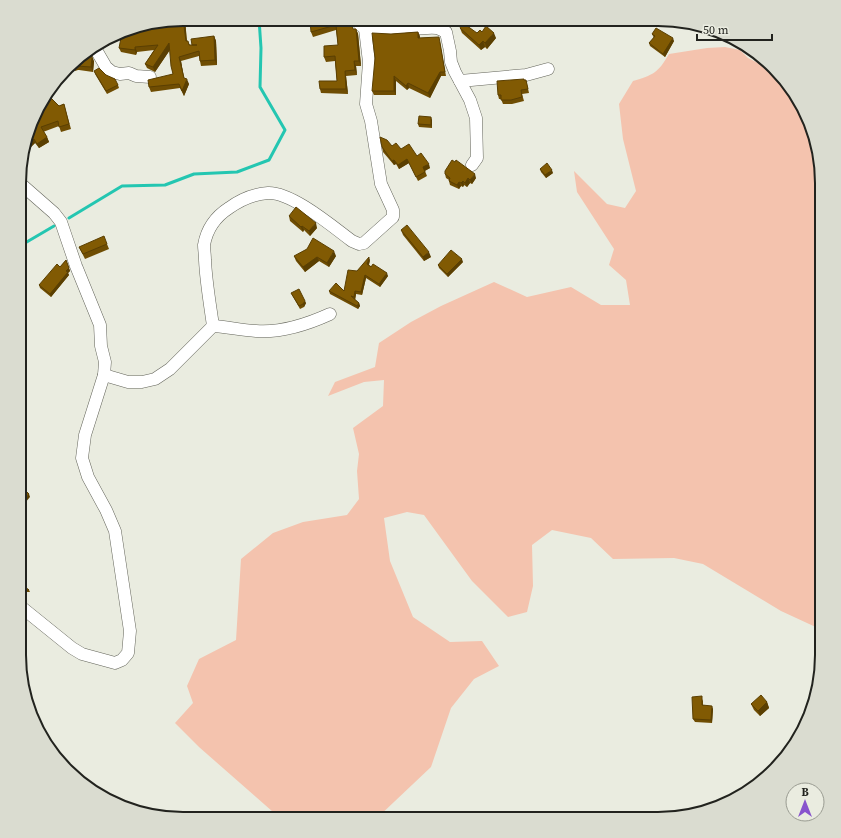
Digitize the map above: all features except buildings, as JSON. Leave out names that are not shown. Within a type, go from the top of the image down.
[{"type":"street","points":[[361,26],[365,29],[390,32],[432,28],[437,28],[446,32],[451,62],[470,100],[476,118],[477,158],[472,165]]},
{"type":"street","points":[[213,326],[205,268],[204,245],[209,228],[218,215],[239,201],[256,195],[270,193],[284,196],[300,204],[352,241],[359,244],[364,242],[393,216],[393,210],[381,184],[371,121],[366,104],[369,62],[365,29]]},
{"type":"street","points":[[97,51],[106,67],[112,72],[120,74],[129,73],[136,76],[150,77]]},
{"type":"street","points":[[460,81],[526,75],[548,69]]},
{"type":"street","points":[[26,188],[54,213],[61,222],[76,266],[100,325],[101,346],[105,362],[104,375],[85,435],[82,458],[88,477],[106,510],[115,531],[130,631],[128,653],[122,660],[115,663],[82,654],[72,648],[26,611]]},
{"type":"street","points":[[213,326],[256,331],[276,331],[316,321],[330,314]]},
{"type":"street","points":[[104,375],[128,382],[142,382],[156,379],[170,368],[213,326]]},
{"type":"shaded area","points":[[725,47],[740,50],[748,58],[760,64],[769,72],[789,96],[799,114],[807,133],[814,163],[815,627],[781,611],[703,564],[674,558],[613,559],[591,538],[552,530],[532,545],[533,586],[527,612],[508,617],[472,581],[424,515],[407,512],[384,518],[390,561],[413,617],[450,642],[482,641],[499,666],[474,679],[451,708],[431,767],[383,812],[273,812],[199,747],[175,723],[193,703],[187,686],[199,659],[236,640],[241,559],[273,533],[303,522],[347,515],[359,499],[357,471],[359,454],[353,428],[383,406],[384,380],[364,382],[328,396],[335,382],[375,367],[379,343],[411,322],[441,306],[494,282],[527,297],[571,287],[601,305],[630,305],[626,280],[609,265],[614,249],[577,192],[574,171],[607,204],[625,208],[636,191],[623,139],[619,104],[633,81],[646,77],[658,69],[669,54],[707,48]]},
{"type":"waterway","points":[[69,218],[122,186],[165,185],[194,174],[237,172],[269,160],[285,130],[260,87],[261,48],[259,26]]},
{"type":"waterway","points":[[26,242],[54,226]]}]
